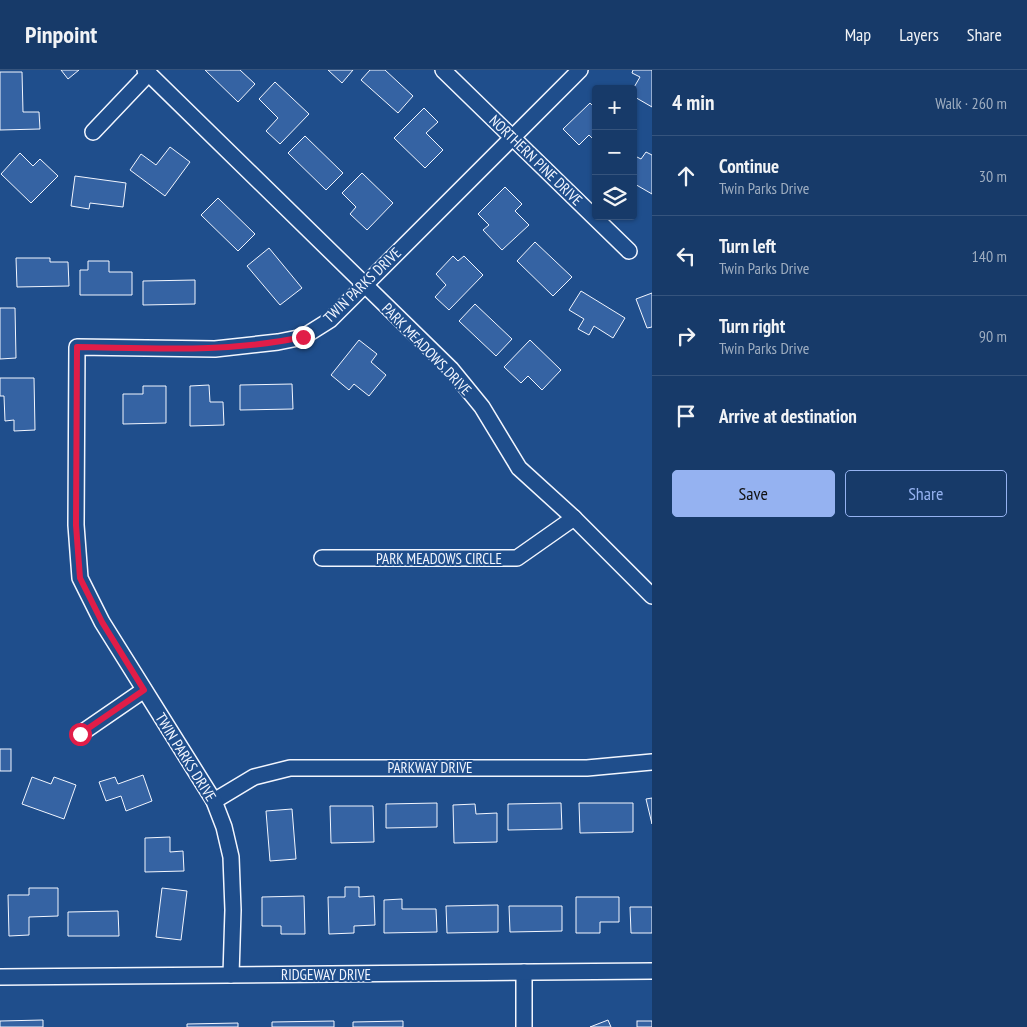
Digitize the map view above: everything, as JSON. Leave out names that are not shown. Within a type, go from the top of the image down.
[{"type":"street","name":"NORTHERN PINE DRIVE","points":[[443,70],[629,251]]},
{"type":"street","name":"TWIN PARKS DRIVE","points":[[231,975],[233,910],[231,857],[224,827],[214,800],[102,622],[80,578],[76,525],[77,347],[215,349],[303,337],[330,320],[580,70]]},
{"type":"street","points":[[93,132],[147,72]]},
{"type":"street","name":"PARK MEADOWS DRIVE","points":[[147,72],[451,369],[482,407],[519,468],[574,518],[652,596]]},
{"type":"street","name":"PARK MEADOWS CIRCLE","points":[[322,558],[517,558],[574,518]]},
{"type":"street","points":[[80,734],[144,690]]},
{"type":"street","name":"PARKWAY DRIVE","points":[[214,800],[254,778],[290,768],[587,768],[652,762]]},
{"type":"street","name":"RIDGEWAY DRIVE","points":[[0,977],[652,971]]},
{"type":"street","points":[[524,972],[524,1027]]},
{"type":"building","points":[[61,70],[79,70],[68,79]]},
{"type":"building","points":[[205,70],[240,70],[255,84],[238,102]]},
{"type":"building","points":[[328,70],[353,70],[342,83]]},
{"type":"building","points":[[370,70],[385,70],[413,96],[398,113],[361,80]]},
{"type":"building","points":[[633,70],[652,70],[652,107],[637,98],[637,85],[635,85],[640,77],[632,73]]},
{"type":"building","points":[[0,72],[22,72],[23,112],[39,112],[40,129],[0,130]]},
{"type":"building","points":[[275,82],[309,114],[280,144],[266,131],[278,118],[259,99]]},
{"type":"building","points":[[590,103],[592,105],[592,138],[589,135],[579,145],[563,129]]},
{"type":"building","points":[[424,108],[438,122],[426,133],[443,150],[425,168],[394,138]]},
{"type":"building","points":[[305,136],[343,173],[326,190],[288,153]]},
{"type":"building","points":[[170,147],[190,162],[165,196],[130,170],[141,154],[156,165]]},
{"type":"building","points":[[646,152],[652,155],[652,194],[637,185],[637,157],[641,159]]},
{"type":"building","points":[[20,153],[33,166],[40,159],[58,176],[31,203],[1,174]]},
{"type":"building","points":[[362,173],[393,203],[367,230],[350,214],[356,207],[342,193]]},
{"type":"building","points":[[75,176],[126,183],[123,207],[90,203],[89,209],[71,206]]},
{"type":"building","points":[[505,187],[522,204],[515,211],[529,225],[502,250],[483,230],[489,225],[478,214]]},
{"type":"building","points":[[218,198],[255,234],[238,251],[201,215]]},
{"type":"building","points":[[535,242],[572,277],[553,296],[517,261]]},
{"type":"building","points":[[269,248],[302,288],[280,305],[247,266]]},
{"type":"building","points":[[453,256],[458,261],[464,256],[483,275],[449,310],[435,297],[446,285],[436,274]]},
{"type":"building","points":[[16,258],[50,258],[50,262],[68,262],[69,286],[17,287]]},
{"type":"building","points":[[88,261],[109,261],[109,272],[132,272],[132,295],[80,295],[80,270],[88,270]]},
{"type":"building","points":[[195,280],[195,304],[143,305],[143,281]]},
{"type":"building","points":[[581,291],[625,318],[613,338],[594,326],[589,335],[578,329],[584,319],[569,310]]},
{"type":"building","points":[[652,293],[652,327],[647,328],[636,299]]},
{"type":"building","points":[[475,304],[512,339],[496,356],[459,321]]},
{"type":"building","points":[[0,308],[15,308],[16,358],[0,359]]},
{"type":"building","points":[[359,340],[377,354],[371,362],[386,375],[369,396],[354,384],[349,390],[331,375]]},
{"type":"building","points":[[530,340],[561,370],[542,390],[528,376],[521,383],[504,367]]},
{"type":"building","points":[[0,378],[34,378],[35,430],[14,431],[14,420],[5,421],[4,396],[0,396]]},
{"type":"building","points":[[292,384],[293,409],[240,410],[240,385]]},
{"type":"building","points":[[209,385],[210,402],[223,402],[224,425],[190,426],[190,386]]},
{"type":"building","points":[[143,386],[166,386],[166,423],[123,424],[123,394],[143,394]]},
{"type":"building","points":[[0,749],[11,749],[11,771],[0,771]]},
{"type":"building","points":[[143,775],[152,801],[126,811],[121,796],[106,801],[99,782],[115,777],[118,784]]},
{"type":"building","points":[[32,777],[51,784],[54,777],[76,785],[64,819],[22,804]]},
{"type":"building","points":[[652,798],[652,824],[646,799]]},
{"type":"building","points":[[437,803],[437,827],[386,828],[386,804]]},
{"type":"building","points":[[561,803],[562,829],[508,830],[508,804]]},
{"type":"building","points":[[579,803],[633,803],[633,832],[580,833]]},
{"type":"building","points":[[475,804],[476,814],[497,813],[497,842],[454,843],[453,805]]},
{"type":"building","points":[[330,806],[373,806],[374,842],[331,843]]},
{"type":"building","points":[[292,809],[296,859],[270,861],[266,811]]},
{"type":"building","points":[[170,837],[170,852],[183,851],[184,871],[145,872],[145,838]]},
{"type":"building","points":[[345,887],[359,887],[359,897],[374,896],[375,925],[354,926],[354,933],[329,934],[328,897],[345,897]]},
{"type":"building","points":[[29,888],[58,888],[58,916],[29,917],[29,935],[9,936],[8,895],[29,895]]},
{"type":"building","points":[[162,888],[187,891],[181,940],[156,937]]},
{"type":"building","points":[[304,896],[305,934],[281,934],[281,926],[262,926],[262,897]]},
{"type":"building","points":[[576,897],[619,897],[619,922],[600,922],[600,933],[576,933]]},
{"type":"building","points":[[402,899],[402,909],[436,909],[437,932],[384,933],[384,900]]},
{"type":"building","points":[[498,905],[498,932],[447,933],[446,906]]},
{"type":"building","points":[[509,906],[562,906],[562,931],[510,932]]},
{"type":"building","points":[[630,907],[652,907],[652,933],[631,933]]},
{"type":"building","points":[[118,911],[119,936],[68,936],[68,912]]},
{"type":"building","points":[[43,1020],[43,1027],[0,1027],[0,1021]]},
{"type":"building","points":[[608,1020],[611,1027],[590,1027]]},
{"type":"building","points":[[334,1021],[334,1027],[272,1027],[272,1022]]},
{"type":"building","points":[[403,1021],[403,1027],[353,1027],[353,1022]]},
{"type":"building","points":[[637,1021],[652,1021],[652,1027],[637,1027]]},
{"type":"building","points":[[238,1023],[238,1027],[187,1027],[187,1024]]},
{"type":"route","points":[[80,734],[144,690],[102,622],[80,578],[76,525],[77,347],[215,349],[278,342],[303,337]]}]
